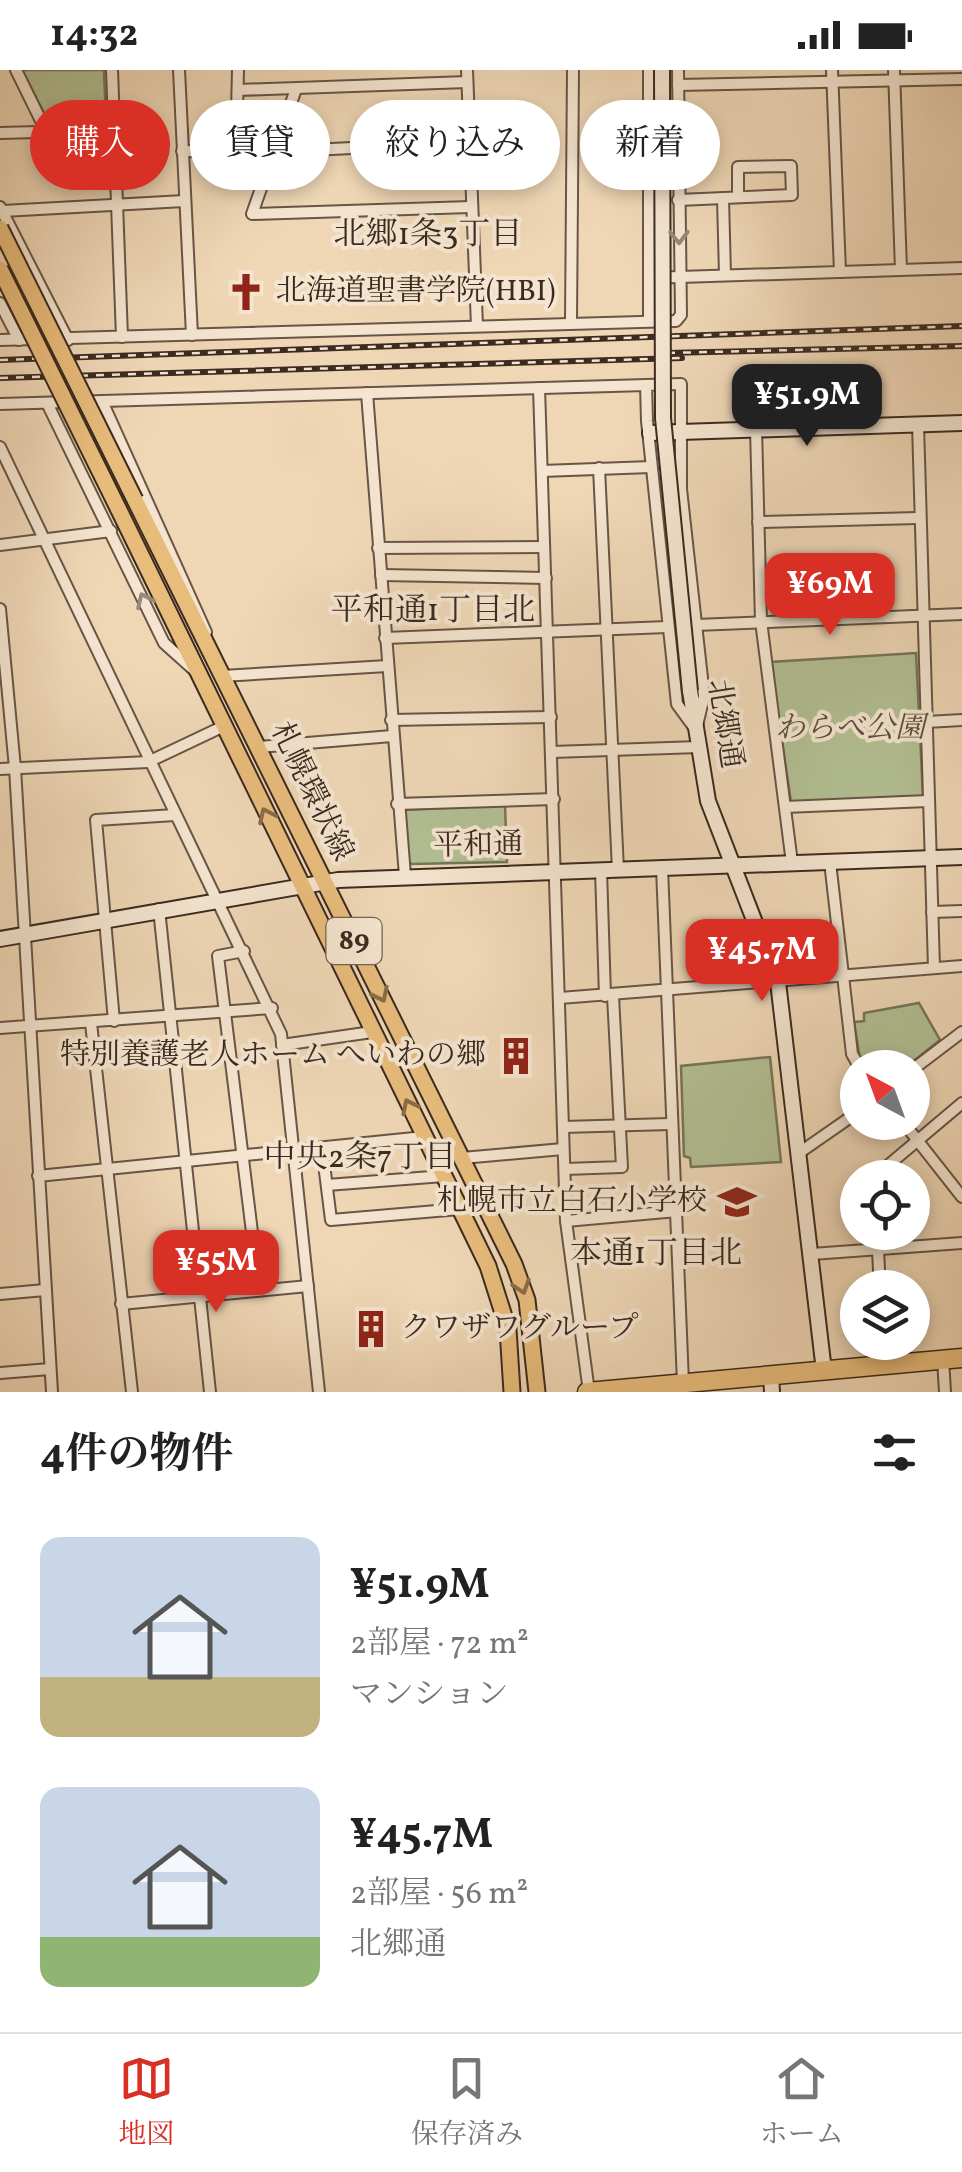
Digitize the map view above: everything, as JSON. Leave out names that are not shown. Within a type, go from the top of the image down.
[{"type":"highway","points":[[588,1392],[772,1383],[824,1370],[962,1358]]},
{"type":"main road","name":"札幌環状線","points":[[1,215],[135,500],[462,1158],[527,1300],[537,1392]]},
{"type":"main road","name":"札幌環状線","points":[[0,269],[460,1209],[501,1301],[512,1392]]},
{"type":"street","points":[[16,70],[31,100]]},
{"type":"street","points":[[112,70],[113,100]]},
{"type":"street","points":[[179,70],[192,335]]},
{"type":"street","points":[[238,70],[238,100]]},
{"type":"street","points":[[572,322],[573,70]]},
{"type":"street","points":[[649,70],[649,320]]},
{"type":"street","name":"北郷通","points":[[662,70],[663,418],[690,692],[708,801],[778,982],[824,1370]]},
{"type":"street","points":[[0,340],[679,319],[678,70]]},
{"type":"street","points":[[762,70],[762,86]]},
{"type":"street","points":[[832,70],[840,272]]},
{"type":"street","points":[[678,85],[833,84],[894,76],[948,75],[962,80]]},
{"type":"street","points":[[238,90],[467,76]]},
{"type":"street","points":[[894,76],[901,270]]},
{"type":"street","points":[[292,100],[296,88]]},
{"type":"street","points":[[0,133],[30,132]]},
{"type":"street","points":[[182,151],[190,151]]},
{"type":"street","points":[[678,200],[738,198],[792,195],[792,166],[738,167],[738,198]]},
{"type":"street","points":[[117,190],[122,337]]},
{"type":"street","points":[[260,190],[252,214],[470,207]]},
{"type":"street","points":[[469,190],[477,326]]},
{"type":"street","points":[[723,198],[725,275]]},
{"type":"street","points":[[68,340],[1,215],[184,201]]},
{"type":"street","points":[[649,278],[962,268]]},
{"type":"street","points":[[0,303],[19,340]]},
{"type":"street","points":[[646,384],[651,467],[677,704],[696,730]]},
{"type":"street","points":[[0,404],[681,384],[681,489],[704,696],[696,730]]},
{"type":"street","points":[[539,388],[566,1222],[588,1392]]},
{"type":"street","points":[[367,393],[404,876]]},
{"type":"street","points":[[102,401],[186,578],[213,660]]},
{"type":"street","points":[[47,403],[164,643],[201,676]]},
{"type":"street","points":[[650,433],[962,422]]},
{"type":"street","points":[[918,424],[934,968]]},
{"type":"street","points":[[756,428],[761,620],[792,863]]},
{"type":"street","points":[[0,446],[148,762],[272,1008],[282,1045],[295,1151],[319,1392]]},
{"type":"street","points":[[542,471],[651,467]]},
{"type":"street","points":[[599,468],[618,870]]},
{"type":"street","points":[[758,522],[918,518]]},
{"type":"street","points":[[0,545],[111,531]]},
{"type":"street","points":[[378,548],[544,547]]},
{"type":"street","points":[[381,575],[546,578]]},
{"type":"street","points":[[0,609],[15,768],[52,1392]]},
{"type":"street","points":[[696,625],[962,614]]},
{"type":"street","points":[[385,638],[667,626]]},
{"type":"street","points":[[222,676],[387,666]]},
{"type":"street","points":[[391,720],[551,717]]},
{"type":"street","points":[[926,722],[962,720]]},
{"type":"street","points":[[0,768],[148,762],[224,726]]},
{"type":"street","points":[[259,747],[392,736]]},
{"type":"street","points":[[552,752],[699,748]]},
{"type":"street","points":[[397,804],[554,798]]},
{"type":"street","points":[[785,807],[928,801]]},
{"type":"street","points":[[114,1021],[96,820],[175,814]]},
{"type":"street","name":"平和通","points":[[0,939],[324,881],[962,857]]},
{"type":"street","points":[[830,862],[851,1050]]},
{"type":"street","points":[[662,868],[670,1124],[677,1210],[675,1386]]},
{"type":"street","points":[[565,1170],[622,1166],[601,870]]},
{"type":"street","points":[[159,909],[210,1392]]},
{"type":"street","points":[[932,912],[962,912]]},
{"type":"street","points":[[244,951],[218,956],[259,1290]]},
{"type":"street","points":[[560,998],[962,966]]},
{"type":"street","points":[[0,1028],[272,1008]]},
{"type":"street","points":[[91,1023],[132,1392]]},
{"type":"street","points":[[282,1045],[372,1032]]},
{"type":"street","points":[[930,1056],[962,1032]]},
{"type":"street","points":[[930,1128],[962,1103]]},
{"type":"street","points":[[563,1127],[670,1124]]},
{"type":"street","points":[[799,1153],[840,1125]]},
{"type":"street","points":[[38,1176],[424,1137]]},
{"type":"street","points":[[892,1160],[915,1140]]},
{"type":"street","points":[[917,1140],[962,1197]]},
{"type":"street","points":[[322,1148],[331,1220],[460,1209]]},
{"type":"street","points":[[462,1158],[563,1150]]},
{"type":"street","points":[[950,1182],[962,1173]]},
{"type":"street","points":[[327,1185],[444,1176]]},
{"type":"street","points":[[566,1222],[677,1210]]},
{"type":"street","points":[[930,1245],[962,1243]]},
{"type":"street","points":[[812,1254],[856,1250]]},
{"type":"street","points":[[121,1304],[308,1286]]},
{"type":"street","points":[[0,1294],[45,1290]]},
{"type":"street","points":[[885,1360],[885,1364]]},
{"type":"street","points":[[942,1360],[945,1392]]},
{"type":"street","points":[[0,1373],[50,1369]]},
{"type":"green space","points":[[22,70],[104,70],[105,100],[37,100]]},
{"type":"green space","name":"わらべ公園","points":[[916,653],[923,796],[791,802],[770,662]]},
{"type":"green space","points":[[505,805],[507,862],[411,864],[407,858],[402,810]]},
{"type":"green space","points":[[919,1003],[940,1040],[927,1050],[859,1050],[854,1022],[864,1021],[864,1013]]},
{"type":"green space","points":[[770,1057],[781,1162],[691,1167],[690,1158],[684,1156],[681,1066]]},
{"type":"railway","points":[[0,360],[962,326]]},
{"type":"railway","points":[[667,353],[962,346]]},
{"type":"railway","points":[[0,378],[682,358]]},
{"type":"place","name":"北海道聖書学院(HBI)","points":[[246,292]]},
{"type":"place","name":"特別養護老人ホーム へいわの郷","points":[[516,1056]]},
{"type":"place","name":"札幌市立白石小学校","points":[[737,1202]]},
{"type":"place","name":"クワザワグループ","points":[[371,1329]]},
{"type":"district","name":"北郷1条3丁目","points":[[428,236]]},
{"type":"district","name":"平和通1丁目北","points":[[433,612]]},
{"type":"district","name":"中央2条7丁目","points":[[360,1159]]},
{"type":"district","name":"本通1丁目北","points":[[656,1255]]}]
